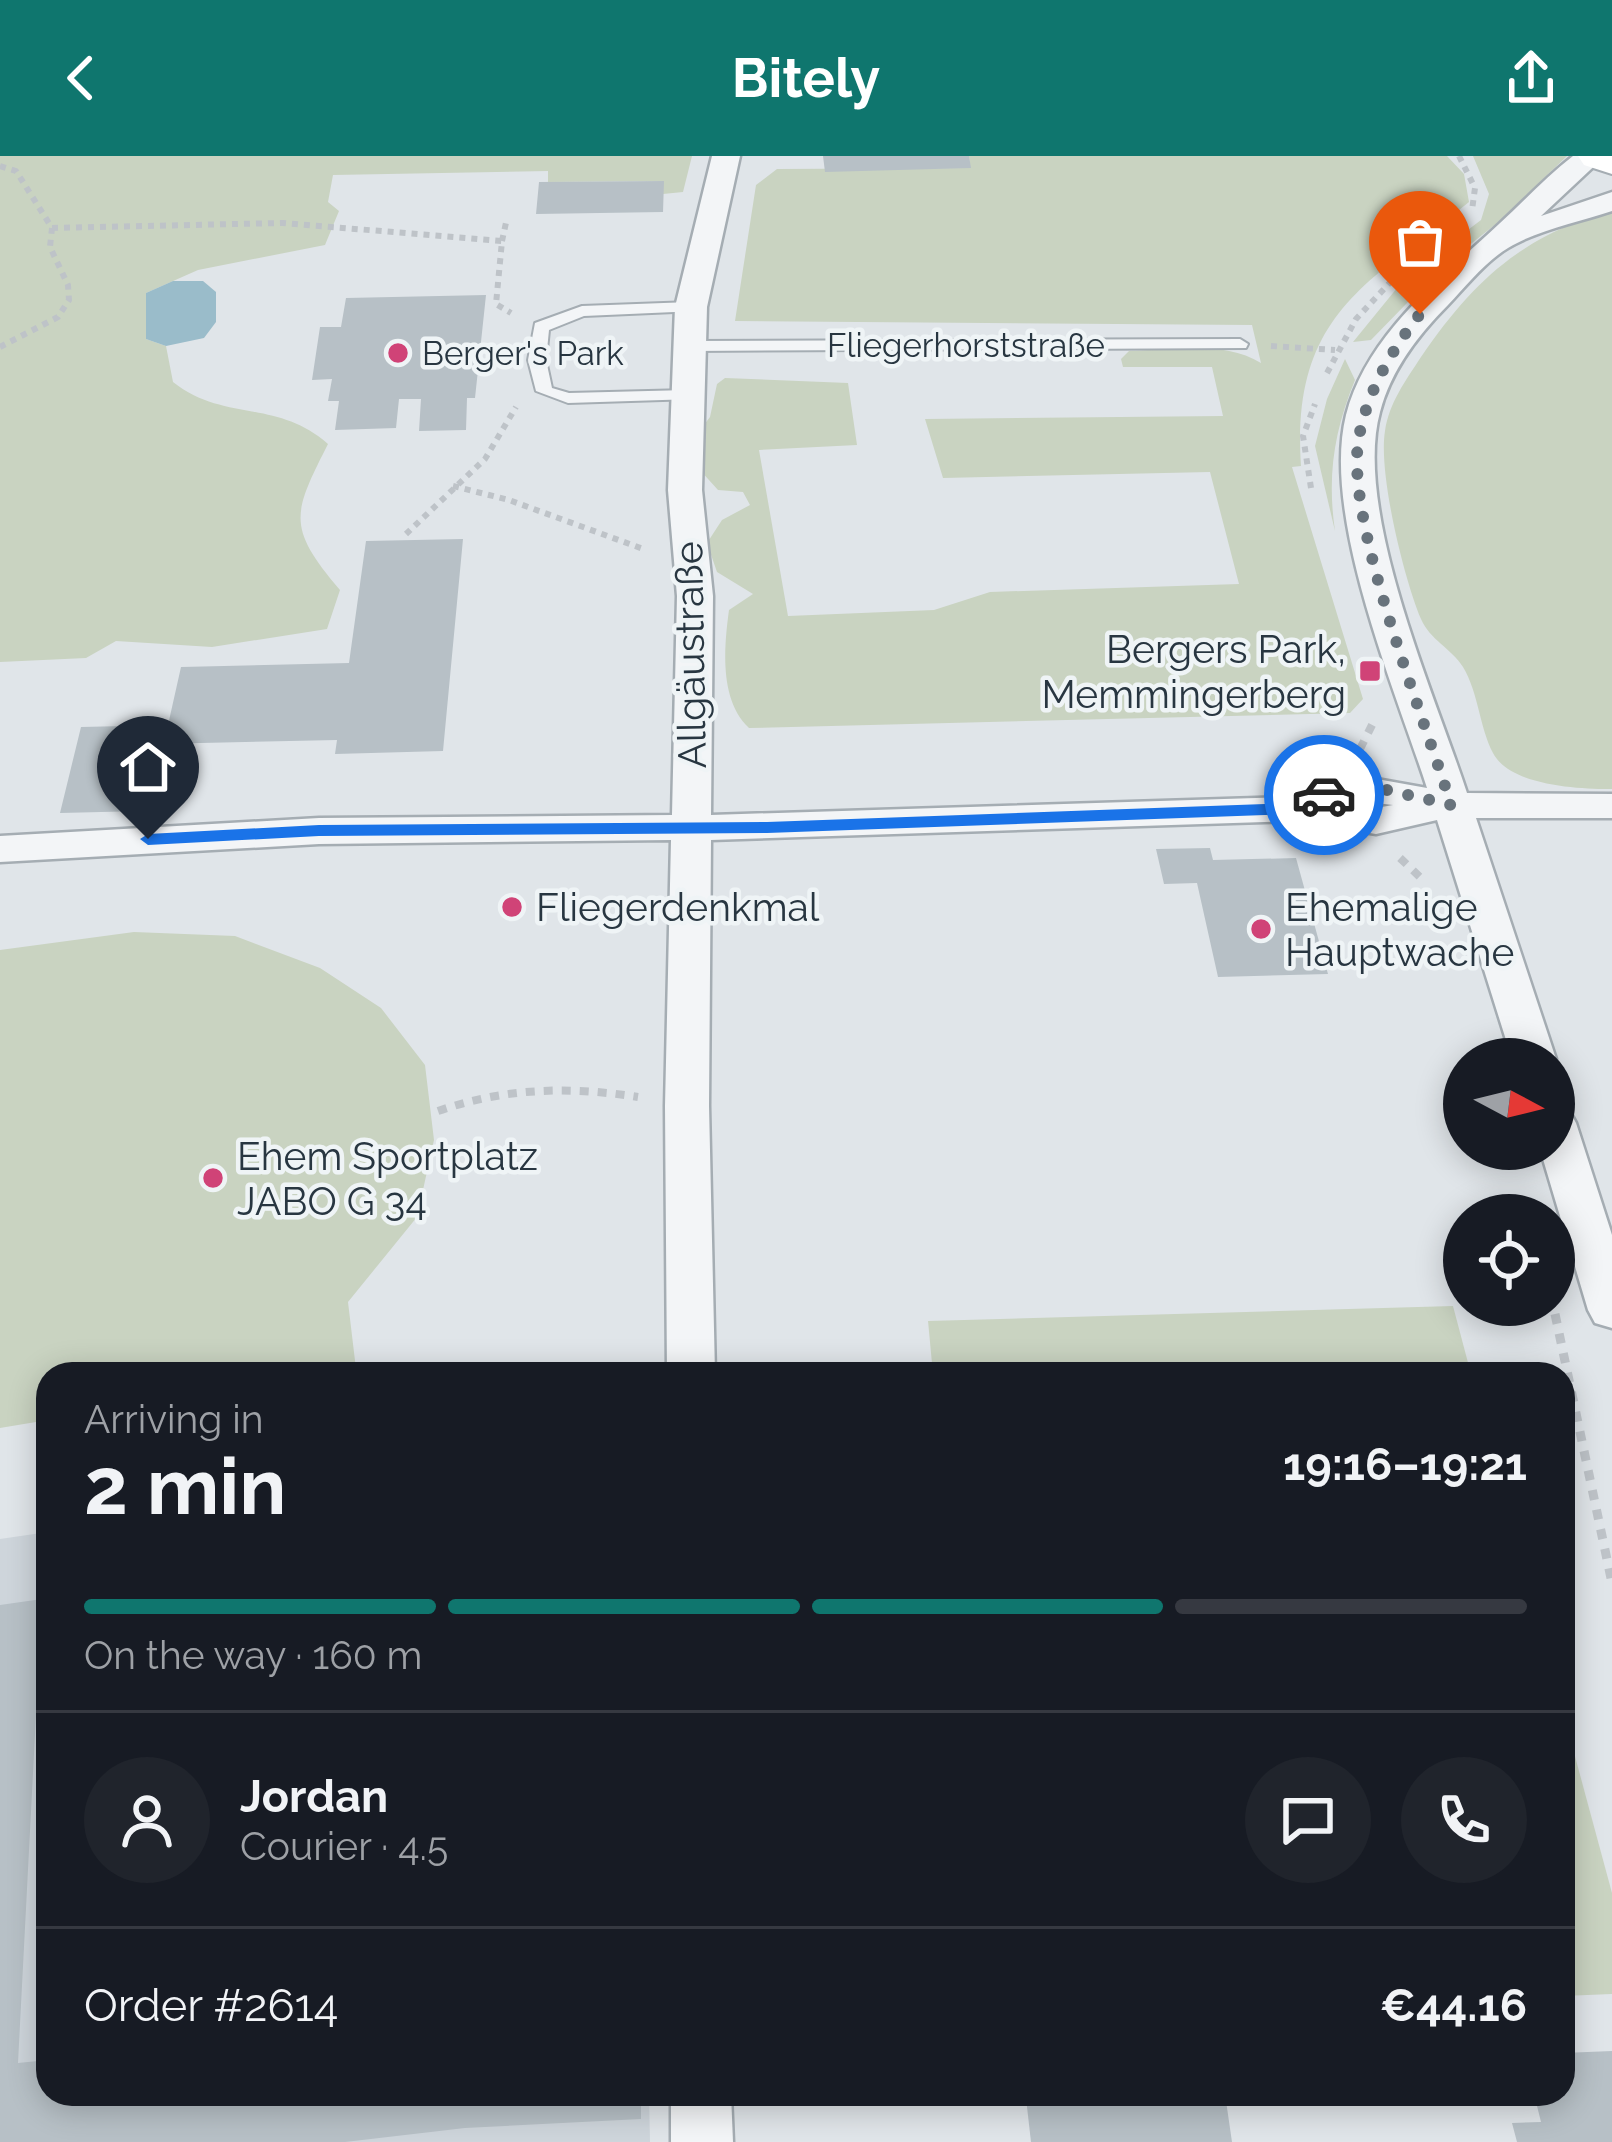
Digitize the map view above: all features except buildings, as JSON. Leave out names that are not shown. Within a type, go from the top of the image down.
[{"type":"street","name":"Allgäustraße","points":[[691,1362],[687,1106],[692,567],[685,490],[691,307],[726,156]]},
{"type":"street","points":[[1527,1038],[1379,581],[1361,507],[1358,441],[1371,398],[1398,341],[1443,288],[1501,240],[1556,181],[1595,156],[1612,161]]},
{"type":"street","points":[[1501,240],[1612,201]]},
{"type":"street","points":[[0,849],[319,831],[690,827],[1296,808],[1376,821],[1451,805],[1612,806]]},
{"type":"street","points":[[1569,1170],[1612,1310]]},
{"type":"street","points":[[701,2106],[702,2142]]},
{"type":"lane","points":[[688,395],[568,398],[545,391],[538,376],[536,346],[541,327],[560,316],[691,307]]},
{"type":"lane","name":"Fliegerhorststraße","points":[[691,346],[1240,344]]},
{"type":"path","points":[[0,166],[16,171],[52,228],[50,247],[68,285],[69,300],[58,317],[0,347]]},
{"type":"path","points":[[507,218],[496,304],[514,315]]},
{"type":"path","points":[[52,228],[283,224],[502,241]]},
{"type":"path","points":[[1240,344],[1335,350]]},
{"type":"path","points":[[406,535],[510,430],[518,402]]},
{"type":"path","points":[[453,486],[509,500],[692,567]]},
{"type":"path","points":[[1396,856],[1424,881],[1431,904]]},
{"type":"path","points":[[438,1111],[479,1094],[520,1090],[616,1093],[687,1106]]},
{"type":"path","points":[[1557,1326],[1565,1362]]},
{"type":"path","points":[[1575,1409],[1612,1583]]},
{"type":"shaded area","points":[[36,1534],[36,2106],[649,2106],[650,2142],[0,2142],[0,1539]]},
{"type":"green space","points":[[0,156],[692,156],[683,192],[663,194],[663,181],[548,182],[548,171],[333,175],[328,202],[339,211],[325,245],[198,270],[146,293],[146,339],[166,346],[173,382],[211,402],[289,421],[328,444],[307,488],[301,520],[311,551],[340,590],[327,629],[212,647],[116,641],[86,658],[0,662]]},
{"type":"green space","points":[[969,156],[1447,156],[1464,174],[1469,202],[1368,282],[1343,308],[1323,338],[1309,373],[1301,415],[1301,466],[1292,467],[1363,699],[1350,713],[749,728],[739,716],[728,688],[727,625],[729,610],[753,594],[717,572],[707,543],[722,520],[750,505],[743,492],[718,490],[699,469],[697,434],[710,417],[717,384],[725,378],[848,383],[857,445],[759,450],[788,616],[934,610],[990,592],[1239,584],[1210,472],[943,478],[925,419],[1223,416],[1212,367],[1123,367],[1121,359],[1129,351],[1196,348],[1231,351],[1261,363],[1252,325],[735,321],[756,185],[777,169],[970,168]]},
{"type":"green space","points":[[1473,156],[1567,156],[1496,224],[1443,266],[1371,340],[1353,342],[1406,277],[1481,220],[1489,194]]},
{"type":"green space","points":[[1612,209],[1612,789],[1530,779],[1514,773],[1493,753],[1463,667],[1425,626],[1414,601],[1394,526],[1384,449],[1394,401],[1460,305],[1525,248]]},
{"type":"green space","points":[[1345,359],[1355,380],[1334,454],[1335,531],[1315,446],[1327,399]]},
{"type":"green space","name":"Ehem Sportplatz JABO G 34","points":[[134,932],[235,936],[320,968],[381,1008],[425,1065],[434,1140],[417,1217],[348,1302],[355,1362],[36,1362],[36,1422],[0,1428],[0,950]]},
{"type":"green space","points":[[1443,1306],[1443,1326],[1458,1326],[1468,1362],[932,1362],[928,1321]]},
{"type":"green space","points":[[1575,1756],[1612,1893],[1612,1994],[1575,1996]]},
{"type":"water","points":[[173,281],[203,281],[216,292],[216,322],[204,338],[166,346],[146,339],[146,293]]},
{"type":"way so far","points":[[1324,795],[1366,785],[1451,805],[1379,581],[1361,507],[1358,441],[1371,398],[1398,341],[1420,314]]},
{"type":"place","name":"Berger's Park","points":[[398,353]]},
{"type":"place","name":"Bergers Park, Memmingerberg","points":[[1370,671]]},
{"type":"place","name":"Fliegerdenkmal","points":[[512,907]]},
{"type":"place","name":"Ehemalige Hauptwache","points":[[1261,929]]},
{"type":"place","name":"Ehem Sportplatz JABO G 34","points":[[213,1178]]},
{"type":"route","points":[[148,839],[319,831],[767,827],[1252,810],[1296,808],[1324,795]]}]
